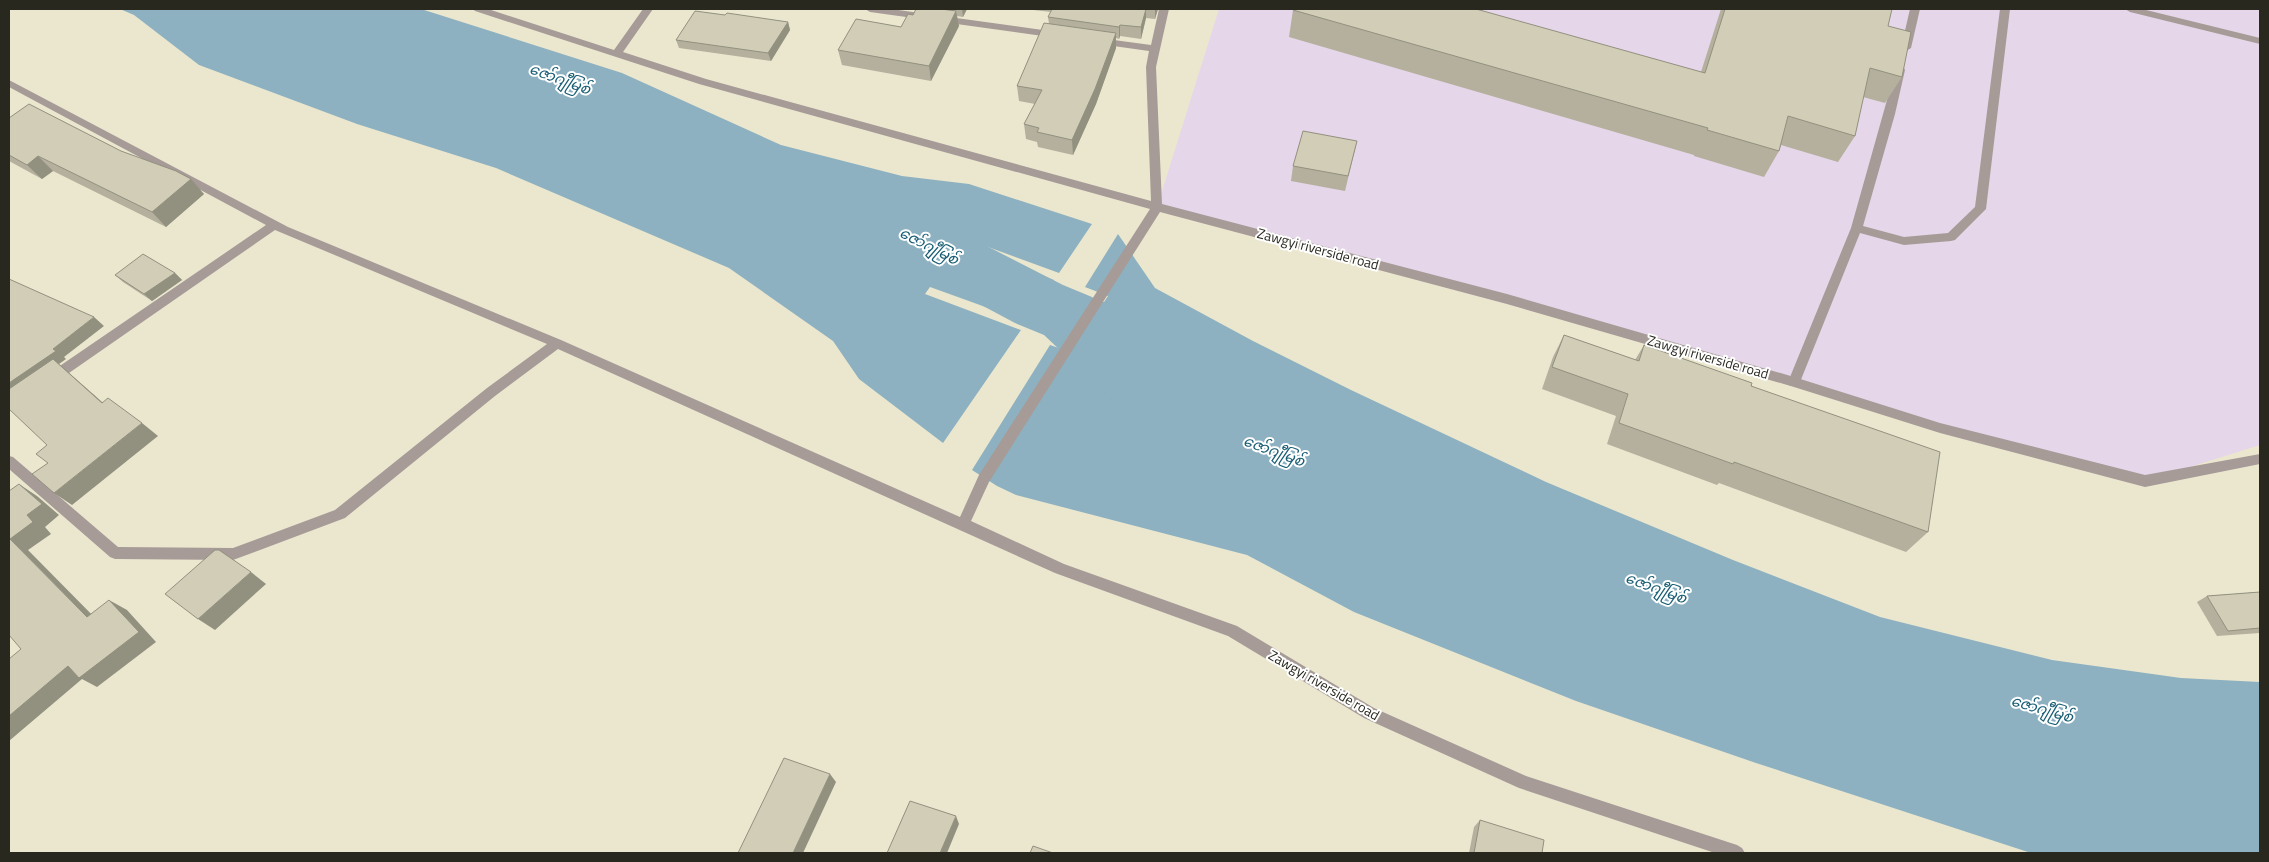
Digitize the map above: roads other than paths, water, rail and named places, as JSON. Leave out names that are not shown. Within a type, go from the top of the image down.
[{"type":"street","name":"Zawgyi riverside road","points":[[478,9],[703,82],[1157,207],[1508,299],[1794,382],[1940,428],[2145,481],[2260,459]]},
{"type":"street","points":[[617,53],[648,9]]},
{"type":"street","points":[[870,9],[1068,37]]},
{"type":"street","points":[[963,524],[984,479],[1136,237],[1157,207],[1151,67],[1164,9]]},
{"type":"street","points":[[1794,382],[1857,228],[1890,114],[1915,9]]},
{"type":"street","points":[[1857,228],[1904,241],[1951,237],[1980,209],[2005,9]]},
{"type":"street","points":[[2130,9],[2260,41]]},
{"type":"street","points":[[1087,40],[1156,49]]},
{"type":"street","name":"Zawgyi riverside road","points":[[9,83],[275,225],[557,343],[1060,569],[1232,631],[1369,713],[1524,783],[1736,853]]},
{"type":"street","points":[[41,385],[275,225]]},
{"type":"street","points":[[9,461],[116,553],[234,554],[340,514],[491,392],[557,343]]},
{"type":"water","points":[[120,9],[421,9],[622,73],[781,145],[902,176],[969,184],[1092,224],[1059,273],[969,240],[963,246],[1054,280],[1027,322],[930,287],[925,294],[1021,330],[943,443],[859,379],[833,341],[729,268],[496,168],[357,124],[199,65],[134,15]]},
{"type":"water","points":[[1118,234],[1155,288],[1253,341],[1351,390],[1546,482],[1733,560],[1880,617],[2052,660],[2181,678],[2260,682],[2260,853],[2031,853],[1756,763],[1576,701],[1354,612],[1247,555],[1016,495],[997,486],[972,470],[1050,345],[1073,353],[1077,345],[1054,337],[1081,294],[1104,302],[1108,296],[1085,287]]},
{"type":"waterway","name":"ဇော်ဂျီမြစ်","points":[[949,257],[1039,304],[1068,316],[1143,384]]}]
